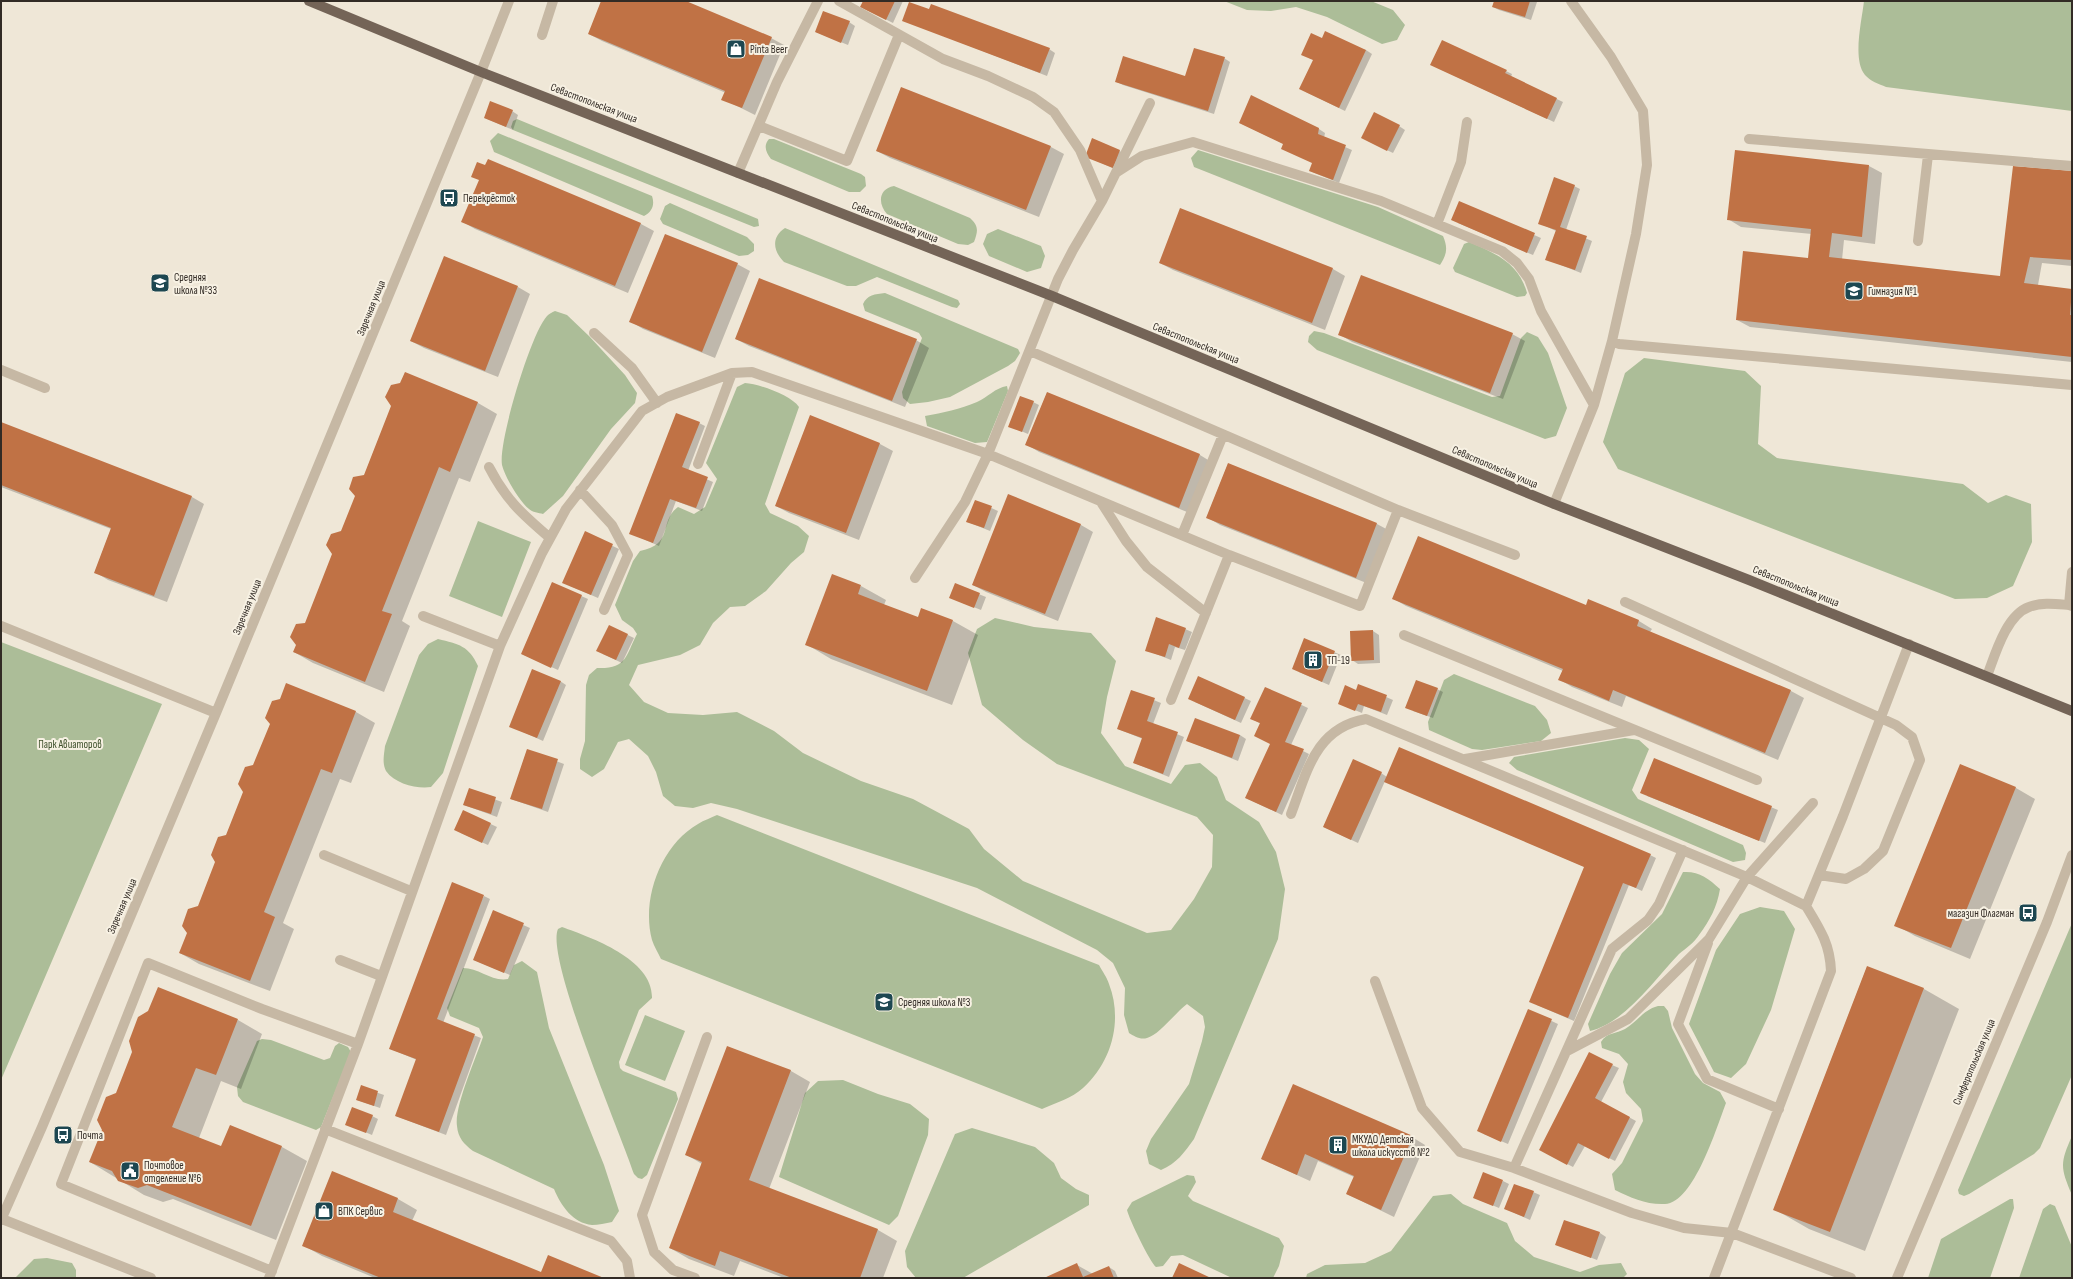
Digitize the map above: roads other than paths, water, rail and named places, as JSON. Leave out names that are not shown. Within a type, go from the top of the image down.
[{"type":"main road","name":"Севастопольская улица","points":[[309,1],[481,72],[1052,296],[1554,504],[1909,644],[2072,711]]},
{"type":"street","name":"Заречная улица","points":[[1,1220],[42,1127],[216,713],[509,1]]},
{"type":"street","points":[[542,35],[553,1]]},
{"type":"street","points":[[738,173],[778,82],[818,1]]},
{"type":"street","points":[[839,1],[943,59],[1033,97],[1054,112],[1080,150],[1102,202]]},
{"type":"street","points":[[1554,504],[1594,405],[1612,341],[1636,234],[1647,165],[1643,111],[1611,57],[1570,1]]},
{"type":"street","points":[[759,126],[847,161],[900,35]]},
{"type":"street","points":[[915,578],[965,502],[988,454],[1052,296],[1073,250],[1102,202],[1150,103]]},
{"type":"street","points":[[1438,224],[1462,162],[1467,122]]},
{"type":"street","points":[[1749,139],[2072,166]]},
{"type":"street","points":[[1117,172],[1142,156],[1193,142],[1381,200],[1502,251],[1517,263],[1529,279],[1541,311],[1594,405]]},
{"type":"street","points":[[1918,241],[1928,155]]},
{"type":"street","points":[[594,333],[632,368],[657,403]]},
{"type":"street","points":[[1612,341],[1619,344],[2072,385]]},
{"type":"street","points":[[1030,351],[1398,510],[1515,555]]},
{"type":"street","points":[[1,370],[45,388]]},
{"type":"street","points":[[358,1044],[262,1009],[148,963],[61,1184],[270,1274],[358,1044],[411,891],[500,646],[550,538],[566,509],[642,411],[657,403],[732,373],[752,372],[988,454],[1229,555],[1360,606],[1398,510]]},
{"type":"street","points":[[698,464],[732,373]]},
{"type":"street","points":[[1182,535],[1222,435]]},
{"type":"street","points":[[489,467],[501,490],[517,509],[550,538]]},
{"type":"street","points":[[580,490],[612,525],[628,556],[604,610]]},
{"type":"street","points":[[1101,502],[1126,541],[1147,567],[1206,612]]},
{"type":"street","points":[[1171,700],[1229,555]]},
{"type":"street","points":[[1987,676],[2004,632],[2013,619],[2028,607],[2046,604],[2070,605],[2072,572]]},
{"type":"street","points":[[1625,602],[1896,725],[1912,737],[1920,760],[1883,851],[1864,869],[1846,878],[1819,875]]},
{"type":"street","points":[[423,616],[500,646]]},
{"type":"street","points":[[1,626],[216,713]]},
{"type":"street","points":[[1404,636],[1757,780]]},
{"type":"street","points":[[1806,906],[1909,644]]},
{"type":"street","points":[[1291,814],[1306,774],[1320,745],[1339,728],[1352,722],[1366,719],[1747,877],[1806,906],[1825,938],[1831,955],[1832,971],[1714,1278]]},
{"type":"street","points":[[1465,759],[1634,730]]},
{"type":"street","points":[[1779,1109],[1707,1079],[1678,1024],[1709,939],[1747,877],[1813,803]]},
{"type":"street","points":[[1514,1168],[1612,949],[1648,920],[1659,904],[1682,850]]},
{"type":"street","points":[[324,855],[411,891]]},
{"type":"street","name":"Симферопольская улица","points":[[1897,1278],[2047,922],[2072,855]]},
{"type":"street","points":[[1567,1051],[1628,1019],[1709,939]]},
{"type":"street","points":[[340,960],[381,976]]},
{"type":"street","points":[[1375,981],[1422,1108],[1460,1152],[1514,1168],[1632,1213],[1684,1228],[1732,1233],[1851,1278]]},
{"type":"street","points":[[695,1278],[674,1270],[654,1252],[642,1215],[707,1037]]},
{"type":"street","points":[[325,1129],[611,1241],[627,1261],[630,1278]]},
{"type":"street","points":[[1,1220],[151,1278]]},
{"type":"place","name":"Pinta Beer","points":[[736,49]]},
{"type":"place","name":"Перекрёсток","points":[[449,198]]},
{"type":"place","name":"Средняя школа №33","points":[[160,283]]},
{"type":"place","name":"Гимназия №1","points":[[1854,291]]},
{"type":"place","name":"ТП-19","points":[[1313,660]]},
{"type":"place","name":"магазин Флагман","points":[[2028,913]]},
{"type":"place","name":"Средняя школа №3","points":[[884,1002]]},
{"type":"place","name":"Почта","points":[[63,1135]]},
{"type":"place","name":"МКУДО Детская школа искусств №2","points":[[1338,1145]]},
{"type":"place","name":"Почтовое отделение №6","points":[[130,1171]]},
{"type":"place","name":"ВПК Сервис","points":[[324,1211]]},
{"type":"park label","name":"Парк Авиаторов","points":[[70,744]]}]
